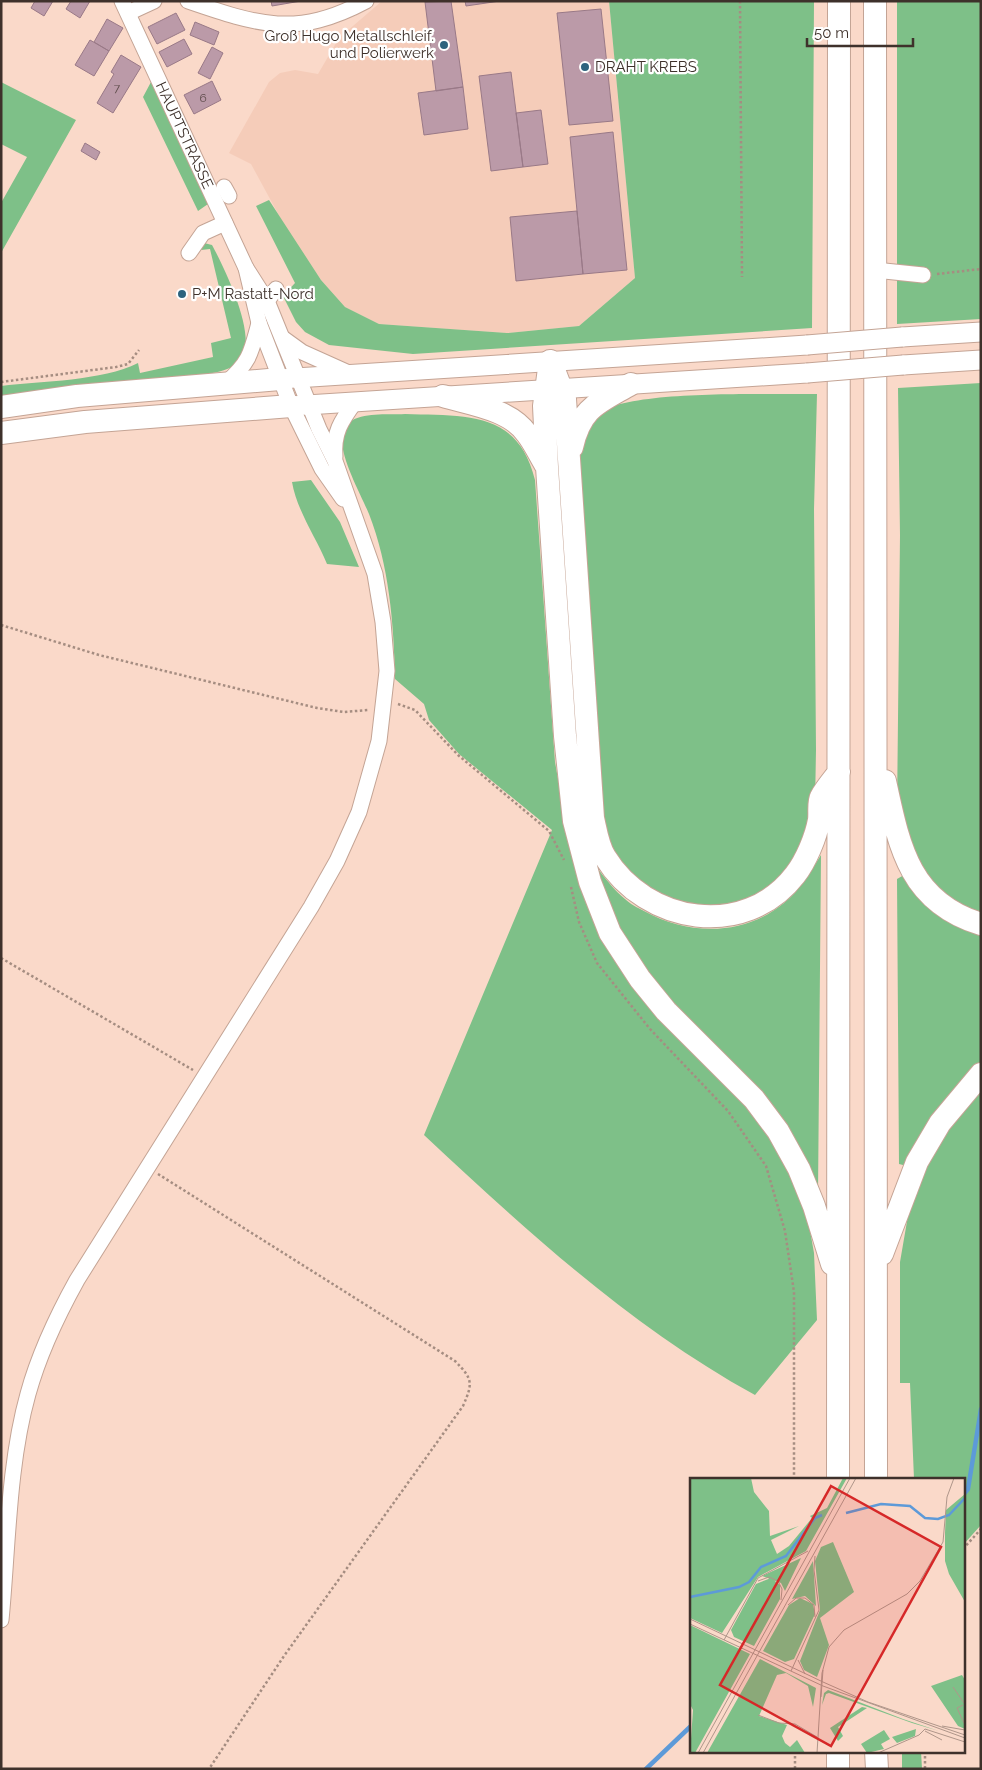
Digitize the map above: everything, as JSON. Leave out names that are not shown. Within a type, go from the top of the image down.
[{"type":"highway","points":[[838,1478],[839,1]]},
{"type":"highway","points":[[875,1],[876,1478]]},
{"type":"highway","points":[[550,361],[554,388],[544,406],[557,466],[593,818],[605,857],[621,878],[646,900],[672,912],[700,916],[732,915],[755,907],[776,894],[796,875],[812,843],[818,821],[820,798],[839,772]]},
{"type":"highway","points":[[1,407],[77,396],[290,378]]},
{"type":"highway","points":[[631,384],[590,408],[580,420],[557,466],[565,736],[574,821],[590,882],[610,933],[640,979],[666,1011],[754,1099],[778,1131],[799,1169],[814,1206],[838,1284]]},
{"type":"highway","points":[[443,396],[504,415],[516,422],[557,466]]},
{"type":"highway","points":[[1,433],[85,422],[300,406]]},
{"type":"highway","points":[[875,736],[891,811],[904,857],[920,884],[937,902],[956,916],[981,924]]},
{"type":"highway","points":[[876,1269],[916,1162],[940,1123],[981,1074]]},
{"type":"highway","points":[[838,1752],[838,1769]]},
{"type":"highway","points":[[876,1752],[876,1769]]},
{"type":"main road","points":[[290,378],[981,332]]},
{"type":"main road","points":[[300,406],[981,360]]},
{"type":"street","points":[[125,7],[154,1]]},
{"type":"street","points":[[188,1],[246,20],[286,25],[324,20],[366,1]]},
{"type":"street","name":"HAUPTSTRASSE","points":[[125,7],[246,268],[259,323],[290,378]]},
{"type":"street","points":[[189,253],[203,233],[225,223]]},
{"type":"street","name":"HAUPTSTRASSE","points":[[246,268],[271,295],[284,338],[290,378]]},
{"type":"street","points":[[875,270],[923,275]]},
{"type":"street","points":[[226,383],[243,368],[250,356],[259,323]]},
{"type":"street","points":[[284,338],[302,352],[351,374]]},
{"type":"street","points":[[290,378],[322,470],[352,514]]},
{"type":"street","points":[[335,461],[336,433],[340,422],[355,402]]},
{"type":"street","points":[[1,1620],[16,1458],[28,1394],[56,1319],[77,1280],[311,907],[341,853],[359,812],[379,741],[385,705],[387,671],[384,622],[375,574],[352,514],[335,461],[300,406]]},
{"type":"path","points":[[740,1],[742,277]]},
{"type":"path","points":[[923,275],[981,269]]},
{"type":"path","points":[[1,382],[116,368],[128,364],[140,350]]},
{"type":"path","points":[[1,625],[99,655],[317,708],[344,712],[402,704],[415,710],[458,755],[549,831],[566,863]]},
{"type":"path","points":[[570,880],[579,922],[597,963],[650,1029],[728,1111],[766,1166],[785,1232],[794,1292],[794,1478]]},
{"type":"path","points":[[1,958],[205,1077]]},
{"type":"path","points":[[147,1167],[455,1361],[468,1374],[471,1388],[463,1406],[284,1656],[209,1769]]},
{"type":"path","points":[[964,1548],[981,1529]]},
{"type":"path","points":[[795,1752],[795,1769]]},
{"type":"path","points":[[925,1752],[925,1769]]},
{"type":"shaded area","points":[[382,1],[609,1],[635,278],[579,326],[507,333],[379,324],[345,307],[321,280],[288,232],[251,164],[229,153],[269,82],[280,73],[295,70],[318,74],[339,38]]},
{"type":"green space","points":[[609,1],[814,1],[812,328],[413,354],[329,345],[305,332],[296,322],[283,296],[295,283],[256,206],[269,200],[321,280],[345,307],[379,324],[507,333],[579,326],[635,278]]},
{"type":"green space","points":[[897,1],[981,1],[981,319],[897,324]]},
{"type":"green space","points":[[1,82],[76,120],[1,253],[1,203],[27,157],[1,144]]},
{"type":"green space","points":[[151,82],[208,204],[198,211],[143,97]]},
{"type":"green space","points":[[204,243],[212,245],[232,286],[238,304],[246,338],[245,352],[239,362],[224,370],[207,374],[1,398],[1,386],[90,377],[124,369],[138,363],[140,373],[213,357],[211,343],[231,338],[210,249],[201,250]]},
{"type":"green space","points":[[981,383],[981,913],[953,903],[925,879],[897,811],[900,535],[898,388]]},
{"type":"green space","points":[[817,394],[814,509],[815,805],[803,848],[764,895],[714,911],[660,900],[618,865],[598,809],[580,451],[584,437],[589,423],[594,416],[610,407],[635,401],[700,395]]},
{"type":"green space","points":[[370,415],[448,415],[468,417],[486,422],[502,429],[516,440],[527,457],[535,480],[555,762],[567,829],[582,884],[785,1156],[805,1202],[814,1253],[817,1320],[755,1395],[665,1339],[623,1308],[541,1242],[424,1135],[552,830],[459,754],[429,720],[424,704],[395,679],[392,616],[386,574],[376,533],[346,461],[342,439],[343,431],[347,424],[353,420]]},
{"type":"green space","points":[[311,480],[340,522],[359,567],[327,564],[302,514],[294,493],[292,482]]},
{"type":"green space","points":[[821,855],[818,1194],[620,934],[607,903],[597,868],[621,896],[642,910],[679,925],[716,929],[752,922],[784,903],[800,887]]},
{"type":"green space","points":[[904,875],[981,931],[981,1064],[907,1166],[899,1164],[897,879]]},
{"type":"green space","points":[[981,1089],[981,1525],[964,1544],[964,1478],[914,1478],[910,1383],[900,1383],[900,1262],[910,1204],[937,1144]]},
{"type":"green space","points":[[902,1752],[921,1752],[922,1769],[902,1769]]},
{"type":"building","points":[[35,1],[53,1],[44,16],[31,8]]},
{"type":"building","points":[[71,1],[90,1],[80,18],[66,9]]},
{"type":"building","points":[[271,1],[301,1],[272,6]]},
{"type":"building","name":"Groß Hugo Metallschleif. und Polierwerk","points":[[451,1],[463,87],[436,91],[425,2]]},
{"type":"building","points":[[465,1],[500,1],[466,6]]},
{"type":"building","name":"DRAHT KREBS","points":[[601,9],[613,121],[569,125],[557,13]]},
{"type":"building","points":[[176,13],[185,30],[157,44],[148,27]]},
{"type":"building","points":[[107,19],[123,28],[109,51],[94,42]]},
{"type":"building","points":[[195,22],[219,32],[214,45],[190,35]]},
{"type":"building","points":[[184,39],[192,54],[167,67],[159,52]]},
{"type":"building","points":[[90,40],[109,51],[94,76],[75,65]]},
{"type":"building","points":[[212,47],[223,53],[210,79],[198,73]]},
{"type":"building","points":[[121,55],[141,67],[113,113],[97,103],[114,74],[111,72]]},
{"type":"building","points":[[511,72],[523,167],[491,171],[479,76]]},
{"type":"building","points":[[212,81],[221,100],[194,114],[184,95]]},
{"type":"building","points":[[463,87],[468,129],[424,135],[418,93]]},
{"type":"building","points":[[541,110],[548,164],[523,167],[516,113]]},
{"type":"building","points":[[613,132],[627,270],[583,274],[570,137]]},
{"type":"building","points":[[85,143],[100,152],[96,160],[81,151]]},
{"type":"building","points":[[577,211],[583,274],[516,281],[510,217]]},
{"type":"waterway","points":[[964,1494],[968,1489],[981,1409]]},
{"type":"waterway","points":[[646,1769],[690,1727]]},
{"type":"place","name":"Groß Hugo Metallschleif. und Polierwerk","points":[[444,45]]},
{"type":"place","name":"DRAHT KREBS","points":[[585,67]]},
{"type":"place","name":"P+M Rastatt-Nord","points":[[182,294]]}]
